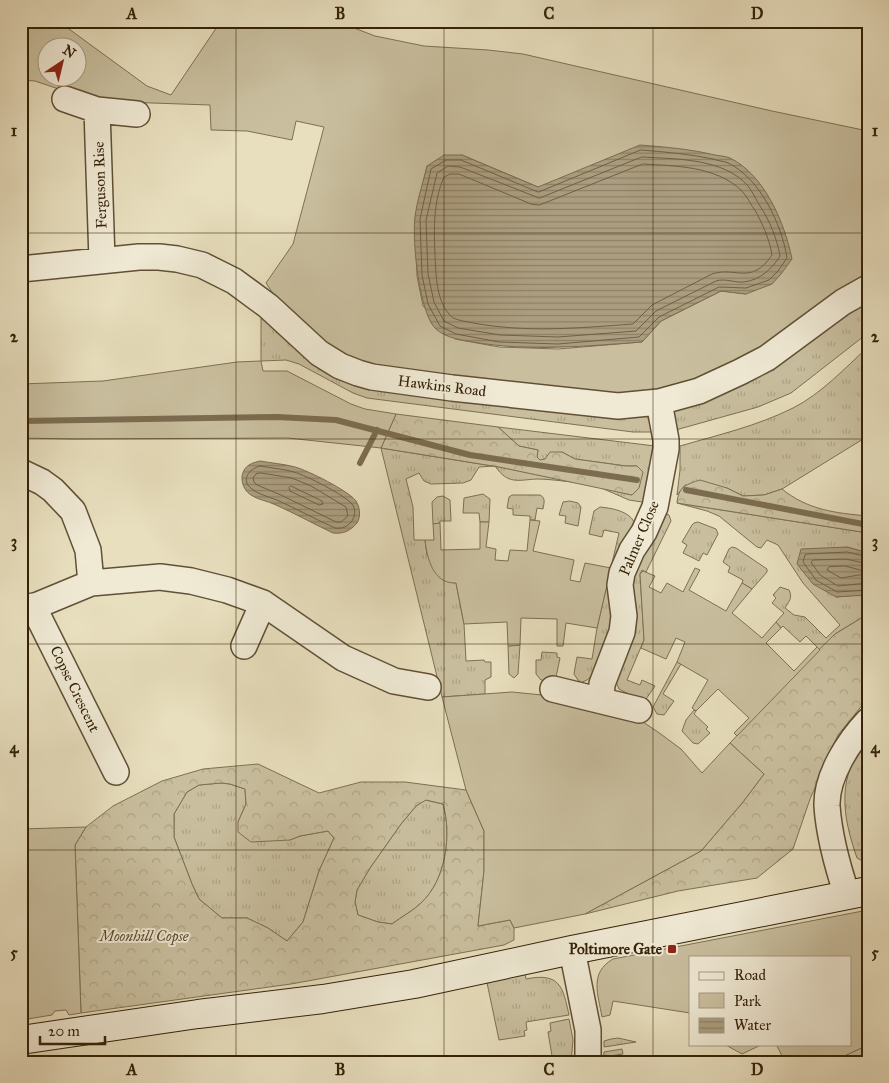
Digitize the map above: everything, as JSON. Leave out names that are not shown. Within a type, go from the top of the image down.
[{"type":"main road","points":[[21,1040],[189,1015],[298,1003],[387,989],[858,893]]},
{"type":"street","points":[[65,99],[97,110],[137,114]]},
{"type":"street","name":"Ferguson Rise","points":[[97,110],[102,260]]},
{"type":"street","name":"Hawkins Road","points":[[21,269],[102,260],[160,256],[177,258],[202,266],[234,281],[268,306],[319,353],[340,366],[372,377],[452,388],[618,406],[659,402],[699,391],[766,358],[843,302],[868,288]]},
{"type":"street","name":"Palmer Close","points":[[601,700],[602,684],[622,632],[624,616],[620,585],[622,573],[655,507],[666,448],[659,402]]},
{"type":"street","points":[[21,472],[42,482],[53,490],[73,511],[88,550],[91,583]]},
{"type":"street","name":"Copse Crescent","points":[[116,772],[27,609],[91,583],[160,578],[200,583],[227,590],[264,603],[344,658],[399,670],[428,688]]},
{"type":"street","points":[[244,646],[264,603]]},
{"type":"street","points":[[553,689],[638,710]]},
{"type":"street","points":[[858,893],[834,849],[827,804],[830,786],[838,764],[856,734],[868,721]]},
{"type":"street","points":[[572,950],[588,1030],[588,1062]]},
{"type":"green space","points":[[21,21],[58,21],[81,38],[38,38],[38,82],[21,80]]},
{"type":"green space","points":[[221,21],[336,21],[375,36],[424,46],[523,54],[868,131],[868,281],[788,334],[694,383],[617,399],[404,374],[349,360],[324,344],[278,301],[266,283],[293,244],[324,127],[296,121],[292,140],[247,131],[211,130],[210,105],[94,101],[56,88],[88,88],[88,43],[147,86],[171,95]],"holes":[[[462,155],[538,187],[746,294],[721,291],[661,321],[642,342],[558,349],[499,347],[455,339],[423,306],[417,276],[415,219],[427,166]]]},
{"type":"green space","points":[[868,295],[868,333],[791,393],[758,407],[672,431],[673,413],[678,407]]},
{"type":"green space","points":[[261,317],[272,323],[643,414],[651,421],[654,432],[633,432],[367,398],[353,393],[299,364],[286,360],[261,361]]},
{"type":"green space","points":[[868,347],[868,436],[782,489],[764,495],[743,496],[727,488],[685,485],[677,495],[680,446],[751,425],[793,408],[823,388]]},
{"type":"green space","points":[[261,361],[263,371],[287,371],[351,404],[365,409],[396,414],[381,448],[288,438],[21,438],[21,384],[103,381],[237,362]]},
{"type":"green space","points":[[396,414],[498,427],[519,446],[538,450],[537,457],[540,460],[545,459],[550,452],[562,452],[575,459],[637,466],[643,472],[639,488],[632,495],[499,467],[381,448]]},
{"type":"green space","points":[[498,427],[655,446],[647,499],[642,502],[629,500],[599,487],[632,495],[637,466],[575,459],[562,452],[540,461],[537,457],[538,450],[519,446]]},
{"type":"green space","points":[[381,448],[493,466],[479,467],[471,480],[463,483],[431,484],[424,481],[419,473],[406,479],[413,507],[414,540],[425,540],[427,555],[456,583],[464,624],[466,661],[484,660],[485,662],[491,662],[491,677],[485,680],[485,694],[442,697]]},
{"type":"green space","points":[[495,466],[573,482],[542,479],[509,479]]},
{"type":"green space","points":[[700,480],[727,488],[743,496],[764,495],[782,489],[812,506],[833,512],[868,516],[868,533],[677,503],[679,493],[684,487]]},
{"type":"green space","points":[[483,494],[490,499],[489,522],[480,522],[479,513],[463,513],[464,498]]},
{"type":"green space","points":[[512,495],[540,495],[544,499],[543,509],[537,508],[535,520],[530,520],[530,516],[513,515],[513,509],[507,508],[509,497]]},
{"type":"green space","points":[[443,496],[450,500],[451,521],[440,521],[440,523],[433,524],[432,502],[437,497]]},
{"type":"green space","points":[[563,502],[578,503],[581,507],[578,526],[565,523],[566,516],[559,515]]},
{"type":"green space","points":[[677,503],[868,533],[868,553],[847,547],[836,597],[868,594],[868,614],[835,634],[820,650],[806,636],[800,642],[776,622],[784,613],[772,603],[776,598],[773,595],[780,587],[789,590],[791,595],[785,608],[794,615],[805,617],[826,638],[840,625],[803,583],[778,545],[767,540],[761,548],[757,547],[719,516]]},
{"type":"green space","points":[[600,507],[624,513],[632,518],[634,522],[626,537],[612,604],[611,632],[594,674],[580,683],[574,674],[577,657],[592,659],[597,628],[619,533],[604,530],[602,537],[589,534],[594,511]]},
{"type":"green space","points":[[662,513],[669,515],[671,521],[646,572],[642,570],[640,574],[644,640],[627,680],[640,685],[642,680],[655,686],[644,702],[619,689],[614,677],[624,652],[634,638],[637,613],[628,591],[633,569],[657,534]]},
{"type":"green space","points":[[530,520],[540,521],[533,551],[574,560],[570,580],[580,582],[585,563],[611,568],[597,628],[566,623],[563,646],[557,646],[557,619],[521,618],[520,645],[508,646],[507,622],[464,624],[456,583],[448,582],[437,575],[427,554],[425,540],[434,540],[433,524],[440,523],[441,550],[480,549],[480,522],[489,522],[486,547],[496,549],[495,560],[508,561],[510,550],[527,551]]},
{"type":"green space","points":[[698,522],[716,529],[718,534],[707,555],[703,553],[699,561],[683,553],[687,545],[682,542],[692,525]]},
{"type":"green space","points":[[732,547],[767,569],[767,572],[752,589],[742,583],[743,580],[728,572],[730,567],[723,562],[729,549]]},
{"type":"green space","points":[[695,568],[700,570],[689,590],[726,611],[742,583],[752,589],[732,613],[762,638],[776,622],[781,628],[766,643],[794,671],[817,647],[820,650],[737,736],[734,733],[749,718],[718,689],[696,711],[692,708],[708,680],[677,662],[685,642],[676,638],[666,659],[641,648],[644,640],[640,574],[643,571],[655,576],[649,587],[661,593],[667,583],[683,592]]},
{"type":"green space","points":[[868,614],[868,698],[838,735],[810,799],[793,849],[757,878],[678,891],[585,914],[701,851],[764,774],[730,743],[800,668],[835,634]]},
{"type":"green space","points":[[520,645],[518,674],[514,678],[509,674],[508,646]]},
{"type":"green space","points":[[542,652],[557,653],[557,657],[560,658],[555,682],[541,680],[536,674],[536,660],[541,660]]},
{"type":"green space","points":[[677,662],[681,664],[663,694],[674,701],[664,715],[657,714],[653,707]]},
{"type":"green space","points":[[512,692],[552,696],[634,716],[681,749],[702,773],[730,743],[764,774],[701,851],[585,914],[514,928],[510,920],[478,926],[484,871],[484,831],[466,790],[442,697]]},
{"type":"green space","points":[[694,710],[696,711],[694,714],[708,727],[706,729],[710,733],[698,744],[693,743],[682,731],[686,720]]},
{"type":"green space","points":[[868,739],[868,864],[857,858],[845,811],[845,796],[851,767]]},
{"type":"green space","name":"Moonhill Copse","points":[[258,764],[319,793],[361,782],[405,782],[466,790],[484,831],[484,871],[478,926],[510,920],[514,928],[514,940],[504,945],[291,984],[81,1013],[75,845],[86,827],[113,806],[162,781],[203,769]],"holes":[[[221,783],[245,789],[246,804],[238,822],[238,832],[251,842],[290,840],[300,836],[328,831],[334,838],[319,871],[303,922],[287,941],[268,928],[247,918],[222,918],[199,899],[192,884],[174,837],[174,814],[187,792],[199,785]],[[426,800],[443,804],[446,816],[447,843],[445,856],[436,882],[421,903],[392,924],[378,922],[358,915],[355,902],[357,890],[370,868],[401,824],[416,806]]]},
{"type":"green space","points":[[221,783],[245,789],[246,804],[238,822],[290,840],[300,836],[328,831],[334,838],[319,871],[303,922],[287,941],[268,928],[247,918],[222,918],[199,899],[192,884],[174,837],[174,814],[187,792],[199,785]]},
{"type":"green space","points":[[425,800],[443,804],[446,816],[447,843],[445,856],[436,882],[421,903],[392,924],[378,922],[358,915],[355,902],[357,890],[401,824],[416,806]]},
{"type":"green space","points":[[86,827],[75,845],[81,1013],[69,1015],[66,1010],[55,1011],[52,1015],[21,1020],[21,829]]},
{"type":"green space","points":[[868,910],[868,1045],[831,1062],[785,1062],[777,1046],[852,1046],[852,956],[689,956],[689,1013],[613,1001],[610,1015],[602,1017],[597,992],[598,977],[605,965],[613,959]]},
{"type":"green space","points":[[525,972],[526,979],[546,978],[558,984],[565,997],[569,1015],[526,1022],[527,1030],[524,1031],[525,1036],[499,1040],[486,978]]},
{"type":"green space","points":[[569,1019],[573,1040],[571,1062],[553,1062],[548,1032],[551,1031],[550,1023]]},
{"type":"green space","points":[[618,1038],[636,1042],[604,1047],[604,1041]]},
{"type":"green space","points":[[868,1045],[868,1062],[831,1062]]},
{"type":"green space","points":[[728,1046],[759,1046],[742,1054]]},
{"type":"green space","points":[[622,1049],[623,1054],[604,1057],[605,1062],[603,1062],[604,1052]]},
{"type":"water","points":[[640,145],[727,157],[742,166],[753,176],[763,188],[779,216],[792,259],[772,284],[746,294],[721,291],[661,321],[642,342],[558,347],[515,347],[459,339],[445,335],[437,330],[431,322],[421,294],[414,228],[416,211],[427,166],[444,155],[462,155],[538,187]]},
{"type":"water","points":[[260,461],[301,469],[318,476],[345,492],[356,501],[358,506],[359,515],[357,523],[346,531],[333,533],[283,508],[251,495],[243,485],[243,472],[249,465]]},
{"type":"water","points":[[847,547],[868,553],[868,594],[866,595],[836,597],[813,584],[797,564],[801,549]]},
{"type":"waterway","points":[[21,421],[277,417],[336,420],[470,455],[637,480]]},
{"type":"waterway","points":[[360,463],[377,430]]},
{"type":"waterway","points":[[686,490],[868,525]]},
{"type":"place","name":"Poltimore Gate","points":[[672,949]]}]
